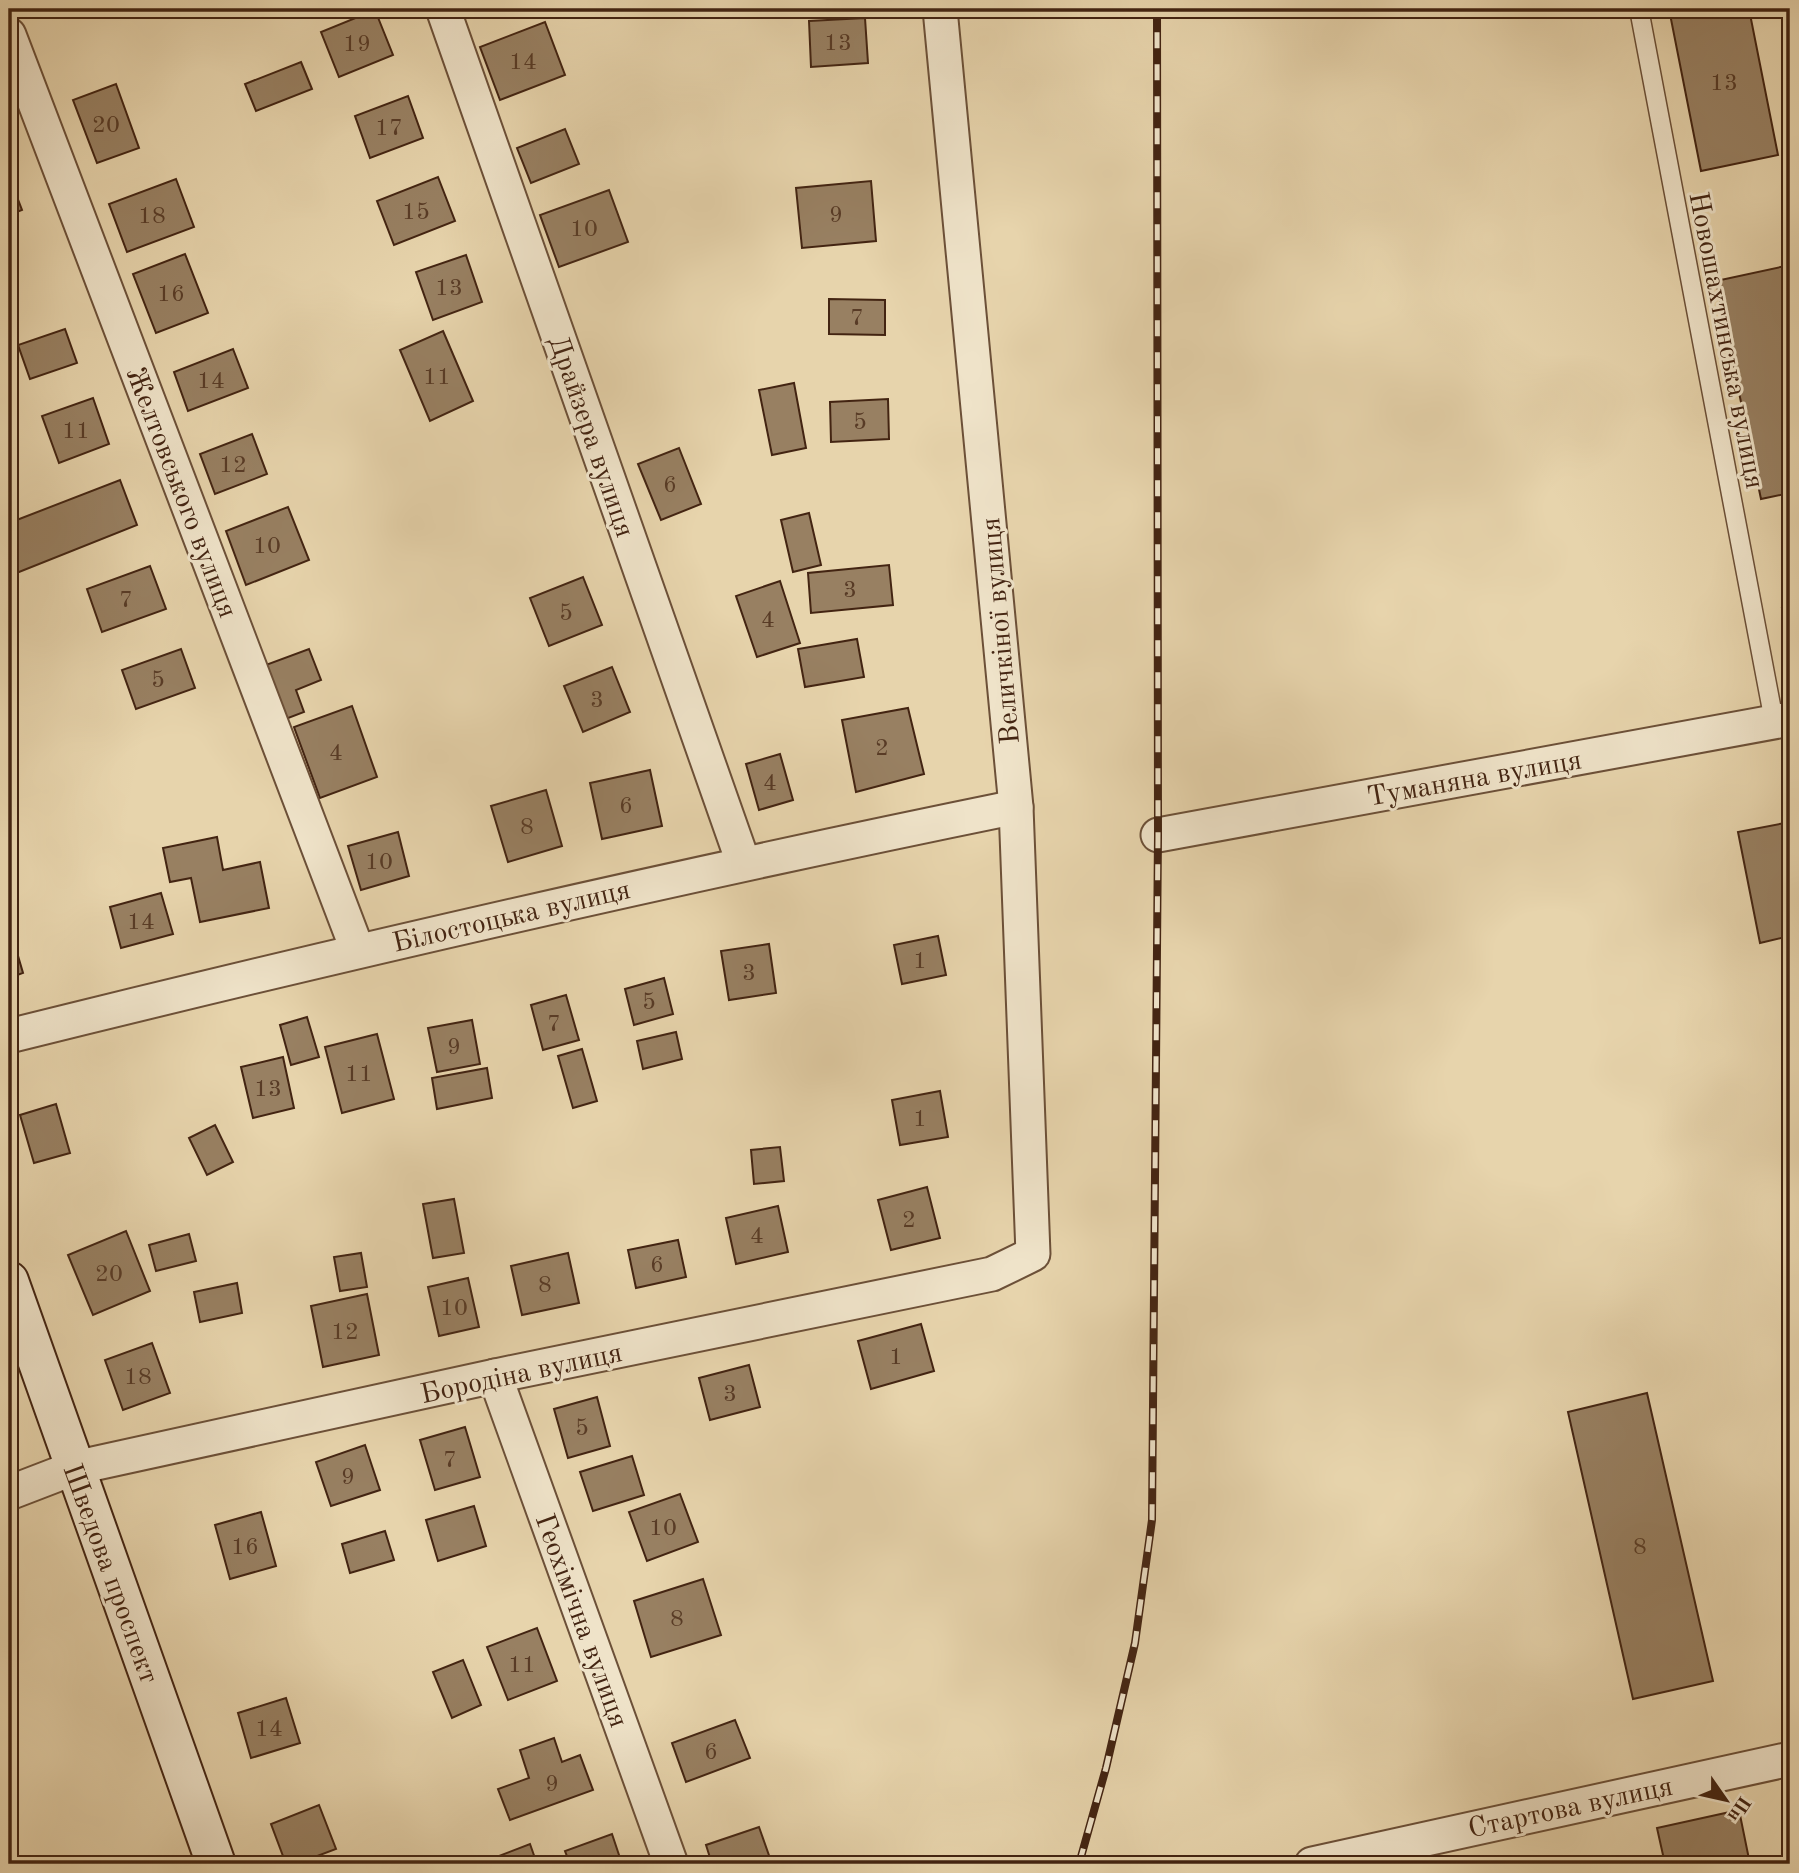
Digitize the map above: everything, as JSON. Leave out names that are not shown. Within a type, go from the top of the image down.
[{"type":"street","name":"Драйзера вулиця","points":[[443,9],[743,862]]},
{"type":"street","name":"Величкіної вулиця","points":[[940,9],[1016,807],[1033,1254]]},
{"type":"street","name":"Желтовського вулиця","points":[[9,35],[358,949]]},
{"type":"street","name":"Туманяна вулиця","points":[[1158,835],[1782,720]]},
{"type":"street","name":"Білостоцька вулиця","points":[[9,1036],[358,949],[743,862],[1016,807]]},
{"type":"street","name":"Бородіна вулиця","points":[[9,1493],[74,1468],[495,1376],[992,1274],[1033,1254]]},
{"type":"street","name":"Шведова проспект","points":[[9,1281],[216,1864]]},
{"type":"street","name":"Геохімічна вулиця","points":[[495,1376],[671,1864]]},
{"type":"street","name":"Стартова вулиця","points":[[1312,1864],[1790,1759]]},
{"type":"lane","name":"Новошахтинська вулиця","points":[[1639,9],[1782,720]]},
{"type":"building","points":[[1669,9],[1749,9],[1778,155],[1701,171]]},
{"type":"building","points":[[375,10],[393,55],[339,77],[321,32]]},
{"type":"building","points":[[865,18],[868,63],[811,67],[809,21]]},
{"type":"building","points":[[545,22],[565,75],[500,100],[480,47]]},
{"type":"building","points":[[301,62],[312,89],[256,111],[245,84]]},
{"type":"building","points":[[116,84],[139,148],[97,163],[73,100]]},
{"type":"building","points":[[408,96],[423,138],[370,158],[355,116]]},
{"type":"building","points":[[565,129],[579,164],[531,183],[517,148]]},
{"type":"building","points":[[9,176],[22,210],[9,215]]},
{"type":"building","points":[[438,177],[455,221],[394,245],[377,201]]},
{"type":"building","points":[[176,179],[194,227],[127,252],[109,204]]},
{"type":"building","points":[[871,181],[876,241],[802,248],[796,188]]},
{"type":"building","points":[[609,190],[628,242],[559,267],[540,215]]},
{"type":"building","points":[[185,254],[208,313],[156,333],[133,274]]},
{"type":"building","points":[[466,255],[482,302],[433,320],[416,272]]},
{"type":"building","points":[[1790,265],[1790,493],[1761,499],[1716,281]]},
{"type":"building","points":[[829,299],[885,300],[885,335],[829,334]]},
{"type":"building","points":[[65,329],[77,363],[30,379],[18,345]]},
{"type":"building","points":[[443,331],[473,401],[430,421],[400,350]]},
{"type":"building","points":[[233,349],[248,388],[188,411],[174,372]]},
{"type":"building","points":[[794,383],[806,448],[772,455],[759,390]]},
{"type":"building","points":[[93,398],[109,444],[59,463],[42,416]]},
{"type":"building","points":[[888,399],[889,439],[831,442],[830,402]]},
{"type":"building","points":[[252,434],[267,474],[215,494],[200,454]]},
{"type":"building","points":[[679,448],[701,504],[661,520],[638,464]]},
{"type":"building","points":[[120,480],[137,525],[9,576],[9,523]]},
{"type":"building","points":[[288,507],[309,560],[246,585],[226,531]]},
{"type":"building","points":[[809,513],[821,565],[793,572],[781,520]]},
{"type":"building","points":[[889,565],[893,605],[811,613],[808,573]]},
{"type":"building","points":[[150,566],[166,609],[102,632],[87,589]]},
{"type":"building","points":[[583,577],[602,625],[549,646],[530,598]]},
{"type":"building","points":[[780,581],[800,643],[757,657],[736,596]]},
{"type":"building","points":[[1790,607],[1790,648],[1782,608]]},
{"type":"building","points":[[857,639],[864,677],[805,687],[798,649]]},
{"type":"building","points":[[181,649],[195,688],[136,709],[122,670]]},
{"type":"building","points":[[309,649],[321,680],[296,690],[304,712],[283,720],[263,666]]},
{"type":"building","points":[[612,667],[630,712],[583,732],[564,686]]},
{"type":"building","points":[[352,706],[377,777],[320,798],[294,727]]},
{"type":"building","points":[[908,708],[924,774],[856,792],[842,720]]},
{"type":"building","points":[[780,754],[793,800],[759,810],[746,764]]},
{"type":"building","points":[[650,770],[662,826],[602,839],[590,783]]},
{"type":"building","points":[[546,790],[562,846],[508,862],[491,806]]},
{"type":"building","points":[[1790,822],[1790,936],[1760,943],[1738,832]]},
{"type":"building","points":[[398,832],[409,876],[361,890],[348,846]]},
{"type":"building","points":[[217,837],[223,870],[260,862],[269,908],[200,922],[191,878],[170,882],[163,848]]},
{"type":"building","points":[[161,893],[173,934],[121,948],[110,907]]},
{"type":"building","points":[[11,932],[23,973],[9,978],[9,933]]},
{"type":"building","points":[[938,936],[946,975],[902,984],[894,945]]},
{"type":"building","points":[[769,944],[776,993],[729,1000],[721,951]]},
{"type":"building","points":[[664,978],[673,1014],[634,1025],[625,989]]},
{"type":"building","points":[[566,995],[579,1040],[543,1050],[531,1005]]},
{"type":"building","points":[[307,1017],[319,1057],[291,1065],[280,1025]]},
{"type":"building","points":[[472,1020],[480,1064],[437,1072],[428,1028]]},
{"type":"building","points":[[676,1032],[682,1059],[643,1069],[637,1041]]},
{"type":"building","points":[[377,1034],[394,1099],[342,1113],[325,1047]]},
{"type":"building","points":[[582,1049],[597,1101],[573,1108],[558,1056]]},
{"type":"building","points":[[283,1057],[294,1108],[253,1118],[241,1067]]},
{"type":"building","points":[[487,1068],[492,1098],[437,1109],[432,1078]]},
{"type":"building","points":[[940,1091],[948,1137],[900,1145],[892,1100]]},
{"type":"building","points":[[56,1104],[70,1153],[34,1163],[20,1115]]},
{"type":"building","points":[[215,1125],[233,1162],[207,1175],[189,1138]]},
{"type":"building","points":[[780,1147],[784,1181],[754,1184],[751,1150]]},
{"type":"building","points":[[927,1187],[940,1238],[891,1250],[878,1200]]},
{"type":"building","points":[[454,1199],[464,1253],[433,1258],[423,1204]]},
{"type":"building","points":[[778,1206],[788,1252],[736,1264],[726,1218]]},
{"type":"building","points":[[126,1231],[150,1291],[93,1315],[68,1255]]},
{"type":"building","points":[[189,1234],[196,1261],[156,1271],[149,1245]]},
{"type":"building","points":[[678,1240],[686,1277],[636,1288],[628,1250]]},
{"type":"building","points":[[361,1253],[367,1287],[340,1291],[334,1257]]},
{"type":"building","points":[[568,1253],[579,1303],[522,1315],[511,1266]]},
{"type":"building","points":[[468,1278],[479,1327],[439,1336],[428,1287]]},
{"type":"building","points":[[237,1283],[242,1313],[200,1322],[194,1292]]},
{"type":"building","points":[[367,1294],[379,1355],[323,1367],[311,1306]]},
{"type":"building","points":[[921,1324],[934,1371],[871,1389],[858,1341]]},
{"type":"building","points":[[152,1343],[170,1393],[123,1410],[105,1360]]},
{"type":"building","points":[[749,1365],[760,1407],[710,1420],[699,1378]]},
{"type":"building","points":[[1647,1393],[1713,1681],[1633,1699],[1568,1412]]},
{"type":"building","points":[[597,1397],[610,1446],[568,1458],[554,1409]]},
{"type":"building","points":[[465,1427],[480,1477],[435,1490],[420,1440]]},
{"type":"building","points":[[365,1445],[380,1490],[331,1506],[316,1462]]},
{"type":"building","points":[[632,1456],[644,1495],[593,1511],[580,1472]]},
{"type":"building","points":[[680,1494],[698,1542],[647,1561],[629,1512]]},
{"type":"building","points":[[474,1506],[486,1546],[438,1561],[426,1520]]},
{"type":"building","points":[[261,1512],[276,1566],[230,1579],[215,1525]]},
{"type":"building","points":[[385,1531],[394,1560],[350,1573],[342,1544]]},
{"type":"building","points":[[703,1579],[721,1635],[651,1657],[634,1601]]},
{"type":"building","points":[[537,1628],[557,1681],[508,1700],[487,1647]]},
{"type":"building","points":[[463,1660],[481,1705],[452,1718],[433,1672]]},
{"type":"building","points":[[286,1698],[300,1743],[251,1758],[238,1713]]},
{"type":"building","points":[[735,1720],[750,1758],[686,1782],[672,1743]]},
{"type":"building","points":[[554,1738],[562,1762],[580,1755],[593,1790],[510,1820],[498,1789],[529,1778],[520,1750]]},
{"type":"building","points":[[319,1805],[336,1849],[296,1864],[286,1864],[271,1824]]},
{"type":"building","points":[[1739,1810],[1750,1864],[1665,1864],[1657,1828]]},
{"type":"building","points":[[759,1827],[772,1864],[712,1864],[706,1845]]},
{"type":"building","points":[[612,1834],[622,1864],[570,1864],[565,1851]]},
{"type":"building","points":[[530,1844],[537,1864],[488,1864],[486,1861]]},
{"type":"railway","points":[[1079,1864],[1106,1768],[1135,1643],[1152,1520],[1158,835],[1157,9]]}]
